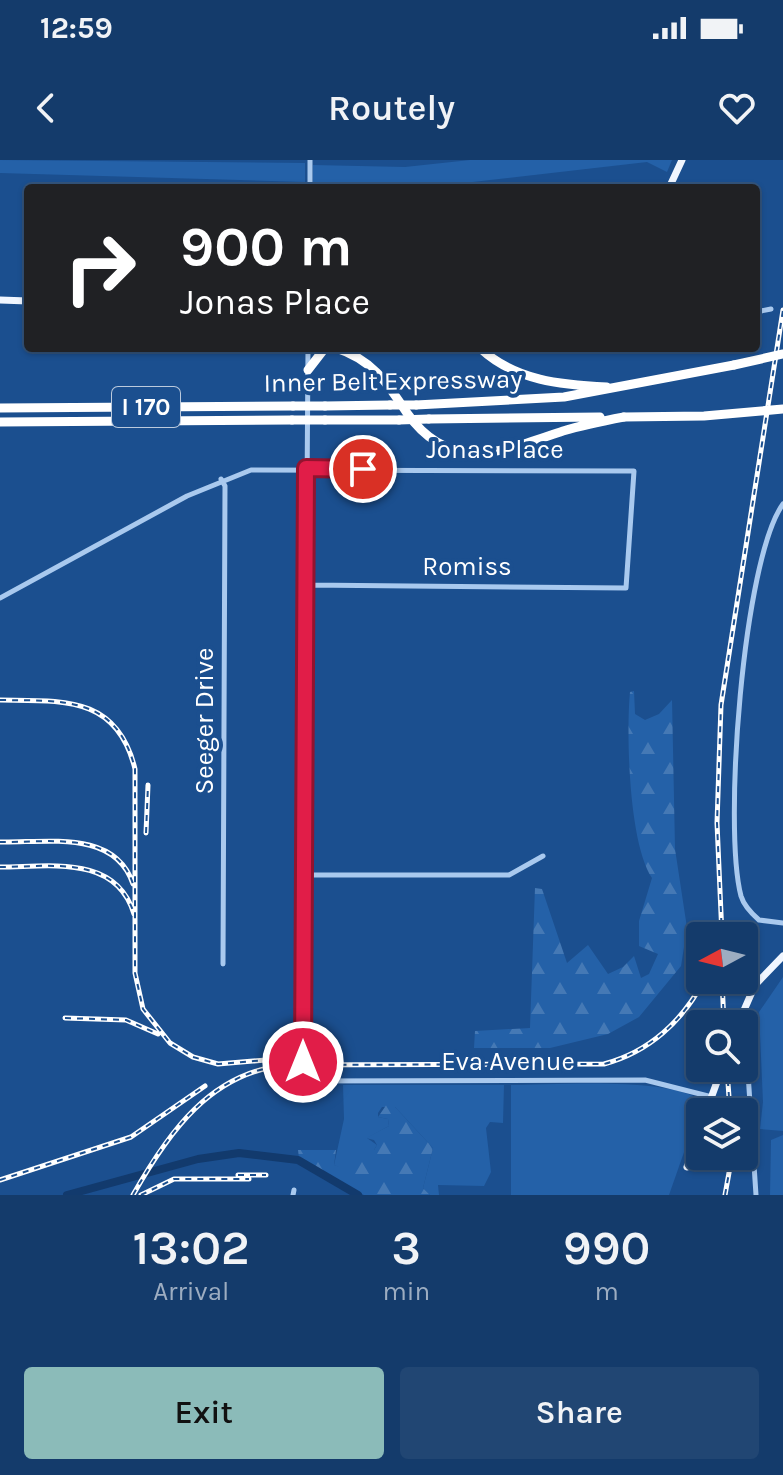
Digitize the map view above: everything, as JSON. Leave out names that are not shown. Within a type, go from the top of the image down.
[{"type":"highway","points":[[308,370],[322,352]]},
{"type":"highway","points":[[346,352],[379,372],[417,424],[435,440],[457,450],[480,454],[506,452],[567,430],[624,417]]},
{"type":"highway","points":[[486,352],[506,367],[549,382],[627,388]]},
{"type":"highway","name":"Inner Belt Expressway","points":[[0,408],[416,405],[532,401],[627,388],[783,354]]},
{"type":"highway","name":"Inner Belt Expressway","points":[[0,422],[704,416],[783,409]]},
{"type":"main road","points":[[671,184],[682,160]]},
{"type":"main road","points":[[0,300],[24,301]]},
{"type":"main road","points":[[744,1009],[759,979],[783,956]]},
{"type":"main road","points":[[712,1097],[717,1082]]},
{"type":"street","points":[[310,160],[310,184]]},
{"type":"street","points":[[760,311],[771,309]]},
{"type":"street","points":[[307,352],[308,585],[304,875],[509,875],[543,856]]},
{"type":"street","name":"Jonas Place","points":[[0,598],[221,479],[251,470],[306,468],[634,471],[626,588]]},
{"type":"street","name":"Seeger Drive","points":[[221,479],[225,486],[223,964]]},
{"type":"street","points":[[783,504],[771,525],[742,667],[736,768],[742,898],[759,920],[783,923]]},
{"type":"street","name":"Romiss","points":[[308,585],[626,588]]},
{"type":"street","name":"Eva Avenue","points":[[304,875],[303,1081],[645,1080],[712,1097]]},
{"type":"street","points":[[748,1082],[756,1195]]},
{"type":"green space","points":[[0,160],[305,163],[305,182],[0,173]]},
{"type":"green space","points":[[470,160],[672,160],[667,172],[647,162],[455,184],[313,183],[313,165],[405,167]]},
{"type":"green space","points":[[634,691],[635,714],[645,720],[659,714],[672,700],[675,849],[686,922],[681,966],[639,1017],[608,1034],[550,1048],[474,1048],[475,1031],[530,1028],[535,888],[542,889],[567,963],[588,945],[608,974],[623,967],[634,956],[641,978],[649,974],[658,954],[639,946],[639,921],[652,878],[644,862],[634,816],[629,761],[630,692]]},
{"type":"green space","points":[[783,977],[783,1131],[760,1129],[763,1102],[759,1012]]},
{"type":"green space","points":[[343,1085],[504,1085],[503,1123],[490,1122],[486,1128],[491,1172],[484,1186],[438,1185],[439,1195],[430,1195],[423,1188],[433,1148],[395,1107],[382,1107],[378,1113],[378,1117],[388,1119],[389,1126],[367,1138],[377,1145],[374,1150],[343,1169],[334,1165],[344,1119]]},
{"type":"green space","points":[[511,1085],[639,1085],[686,1093],[696,1098],[686,1098],[686,1147],[669,1195],[511,1195]]},
{"type":"green space","points":[[387,1104],[395,1107],[433,1148],[423,1188],[430,1195],[364,1195],[299,1158],[298,1150],[336,1150],[334,1165],[343,1168],[359,1150],[374,1150],[377,1145],[374,1140],[366,1138],[389,1126],[388,1119],[378,1117]]},
{"type":"green space","points":[[783,1135],[783,1195],[770,1195],[771,1140]]},
{"type":"waterway","points":[[67,1195],[198,1159],[239,1153],[298,1160],[358,1195]]},
{"type":"railway","points":[[721,922],[717,823],[721,705],[783,310]]},
{"type":"railway","points":[[0,700],[45,701],[84,707],[101,715],[115,727],[127,745],[135,769],[135,973],[143,1009],[170,1043],[193,1057],[218,1064],[266,1060]]},
{"type":"railway","points":[[146,833],[148,785]]},
{"type":"railway","points":[[0,842],[58,841],[95,847],[111,854],[124,866],[133,884]]},
{"type":"railway","points":[[0,867],[59,866],[97,873],[112,881],[125,895],[134,914]]},
{"type":"railway","points":[[133,1195],[161,1149],[195,1109],[214,1092],[236,1079],[261,1070],[288,1065],[604,1064],[650,1043],[675,1021],[697,994]]},
{"type":"railway","points":[[723,994],[723,1010]]},
{"type":"railway","points":[[65,1018],[126,1020],[158,1034]]},
{"type":"railway","points":[[728,1082],[729,1098]]},
{"type":"railway","points":[[0,1180],[131,1137],[205,1086]]},
{"type":"railway","points":[[725,1195],[729,1170]]},
{"type":"railway","points":[[238,1175],[266,1175]]},
{"type":"railway","points":[[141,1195],[174,1179],[249,1179]]},
{"type":"route","points":[[303,1062],[308,585],[306,468],[363,469]]}]
